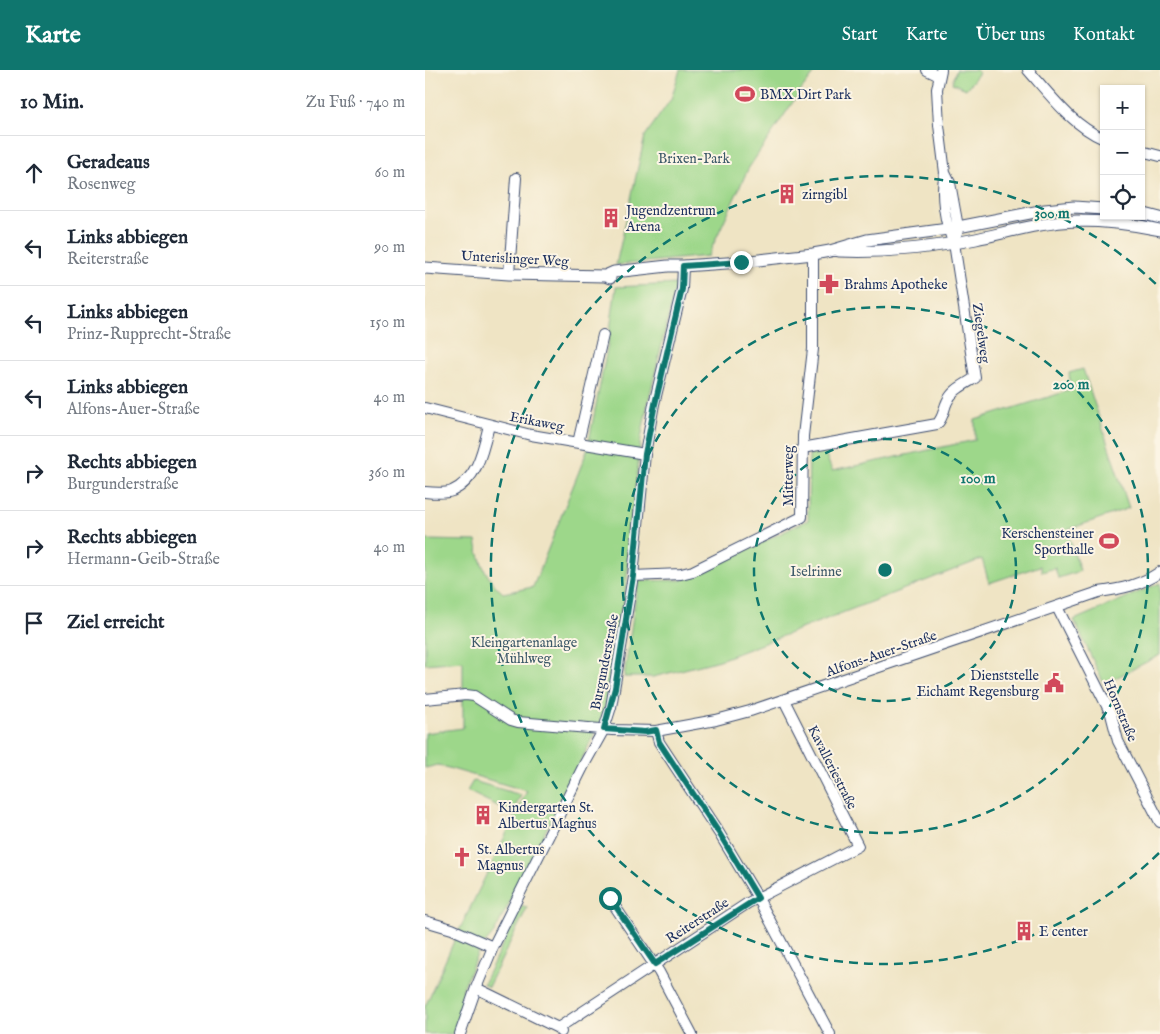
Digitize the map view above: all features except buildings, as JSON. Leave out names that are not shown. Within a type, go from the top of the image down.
[{"type":"street","points":[[927,70],[940,73],[937,89],[937,107],[945,173],[950,183],[954,243]]},
{"type":"street","points":[[1028,70],[1070,116],[1100,137]]},
{"type":"street","points":[[1145,151],[1160,156]]},
{"type":"street","points":[[509,274],[517,178]]},
{"type":"street","points":[[830,251],[867,240],[953,228],[1045,210],[1074,207],[1100,208]]},
{"type":"street","points":[[1145,214],[1160,218]]},
{"type":"street","points":[[830,251],[871,253],[954,243],[1040,225],[1075,221],[1110,222],[1160,230]]},
{"type":"street","name":"Ziegelweg","points":[[802,448],[937,424],[942,419],[947,401],[954,391],[975,378],[954,243]]},
{"type":"street","name":"Unterislinger Weg","points":[[425,268],[509,274],[605,276],[615,278],[668,273],[683,266],[766,260],[830,251]]},
{"type":"street","name":"Mitterweg","points":[[633,576],[681,574],[693,571],[802,517],[802,448],[812,362],[813,254]]},
{"type":"street","name":"Burgunderstraße","points":[[460,1034],[493,947],[585,763],[604,729],[615,688],[633,576],[645,454],[682,289],[683,266]]},
{"type":"street","points":[[578,443],[603,334]]},
{"type":"street","name":"Erikaweg","points":[[425,408],[489,426],[645,454]]},
{"type":"street","points":[[425,492],[443,493],[452,491],[472,475],[480,458],[489,426]]},
{"type":"street","name":"Alfons-Auer-Straße","points":[[425,698],[475,696],[511,720],[518,722],[604,729],[645,732],[716,720],[783,700],[1099,592],[1122,589],[1160,572]]},
{"type":"street","name":"Hornstraße","points":[[1057,607],[1111,714],[1118,741],[1160,822]]},
{"type":"street","name":"Kavalleriestraße","points":[[783,700],[858,846]]},
{"type":"street","points":[[656,730],[659,742],[719,833],[758,898],[830,1034]]},
{"type":"street","name":"Reiterstraße","points":[[560,1031],[655,964],[758,898],[858,846]]},
{"type":"street","points":[[610,898],[655,964],[691,1034]]},
{"type":"street","points":[[425,921],[452,929],[493,947]]},
{"type":"street","points":[[476,988],[560,1031]]},
{"type":"green space","name":"Brixen-Park","points":[[680,70],[817,70],[799,93],[748,169],[708,256],[616,265],[645,136],[671,99]]},
{"type":"green space","points":[[956,70],[976,70],[979,73],[966,89],[952,83]]},
{"type":"green space","name":"Kleingartenanlage Mühlweg","points":[[676,284],[640,444],[623,616],[607,705],[601,721],[494,933],[479,950],[462,990],[467,994],[453,1034],[425,1034],[425,1007],[454,941],[527,791],[438,765],[425,768],[425,733],[463,728],[463,661],[425,664],[425,540],[476,541],[485,570],[492,582],[503,593],[533,587],[587,451],[608,344],[616,287]]},
{"type":"green space","name":"Iselrinne","points":[[1083,369],[1129,508],[1067,530],[1080,571],[1058,578],[1055,568],[1042,572],[1040,566],[989,583],[982,559],[720,660],[653,677],[624,677],[638,581],[681,580],[693,576],[808,520],[809,455],[824,450],[832,471],[975,440],[975,420],[1071,390],[1069,373]]},
{"type":"green space","points":[[1160,583],[1160,655],[1104,684],[1074,620]]},
{"type":"green space","points":[[473,781],[521,795],[512,813],[467,791]]},
{"type":"green space","points":[[522,905],[527,908],[488,987],[483,984]]},
{"type":"place","name":"BMX Dirt Park","points":[[745,94]]},
{"type":"place","name":"zirngibl","points":[[787,194]]},
{"type":"place","name":"Jugendzentrum Arena","points":[[611,218]]},
{"type":"place","name":"Brahms Apotheke","points":[[829,284]]},
{"type":"place","name":"Kerschensteiner Sporthalle","points":[[1109,541]]},
{"type":"place","name":"Dienststelle Eichamt Regensburg","points":[[1054,683]]},
{"type":"place","name":"Kindergarten St. Albertus Magnus","points":[[483,815]]},
{"type":"place","name":"St. Albertus Magnus","points":[[462,857]]},
{"type":"place","name":"E center","points":[[1024,931]]},
{"type":"route","points":[[610,898],[655,964],[758,898],[719,833],[659,742],[656,730],[645,732],[604,729],[615,688],[633,576],[645,454],[682,289],[683,266],[741,262]]}]
